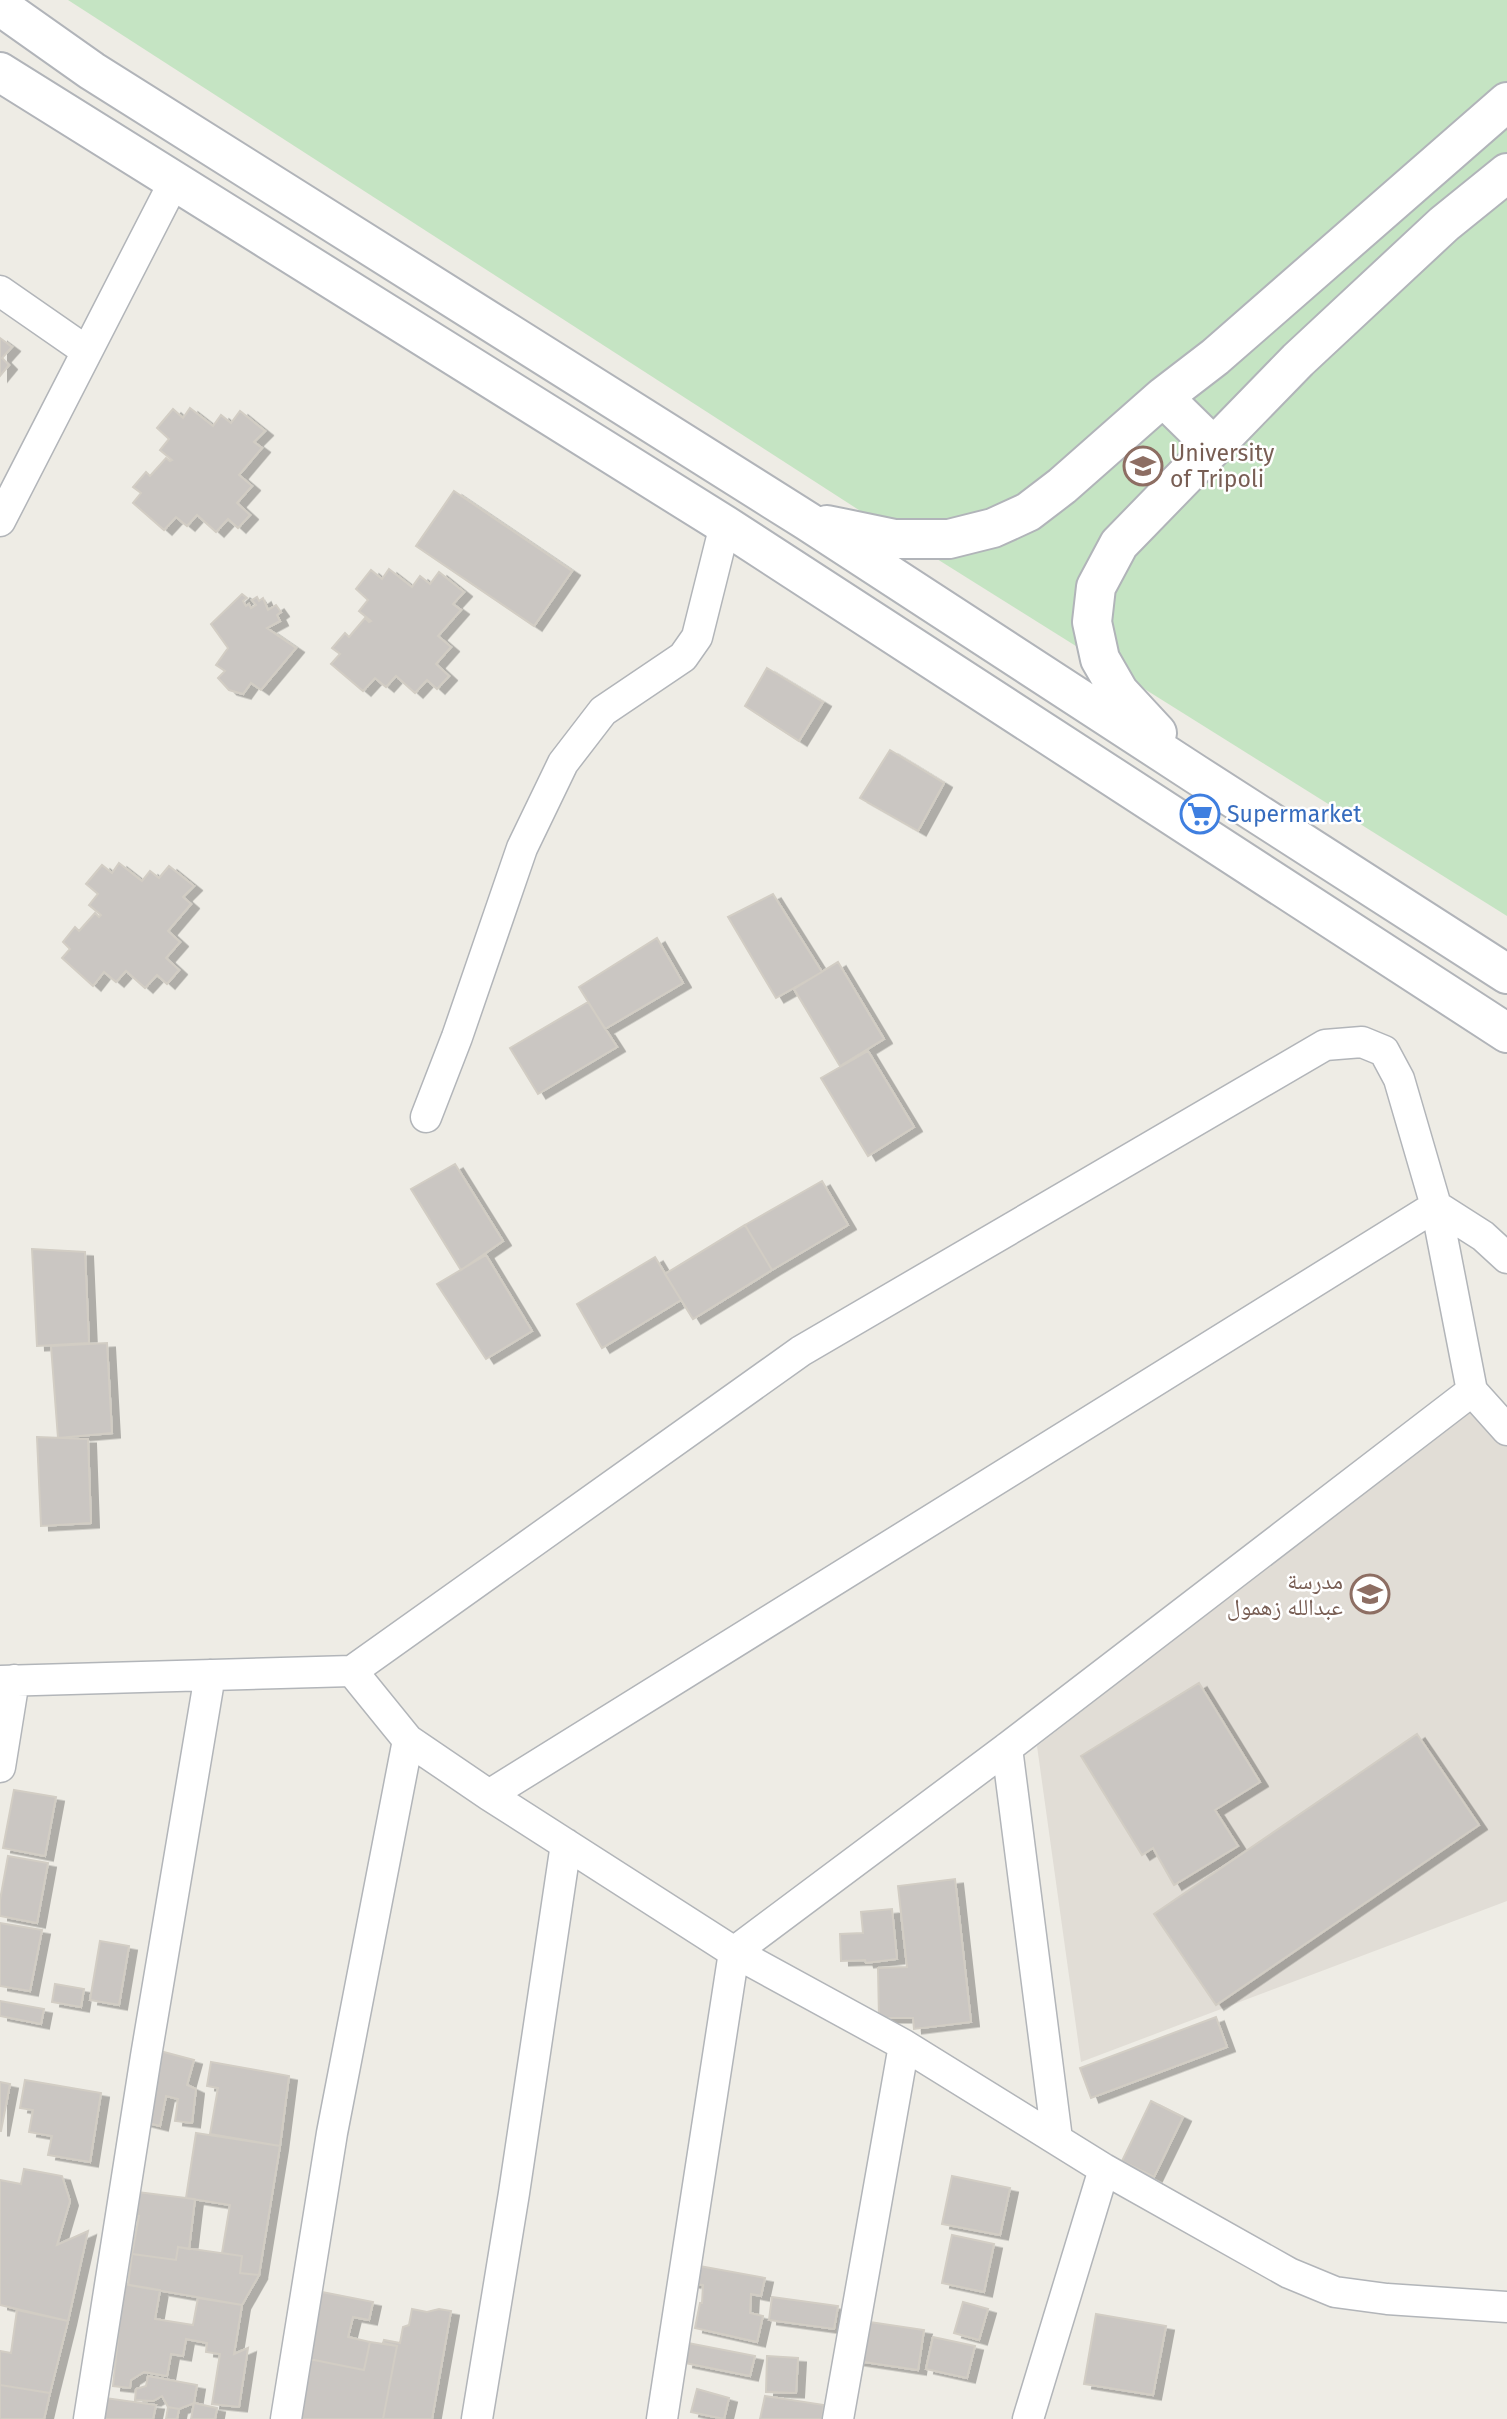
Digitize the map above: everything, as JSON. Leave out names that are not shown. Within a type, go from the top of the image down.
[{"type":"street","points":[[0,6],[92,71],[807,521],[1507,974]]},
{"type":"street","points":[[0,72],[725,525],[1507,1033]]},
{"type":"street","points":[[807,521],[895,539],[949,539],[993,528],[1028,512],[1262,317],[1507,102]]},
{"type":"street","points":[[1194,773],[1119,692],[1100,659],[1092,622],[1096,587],[1119,544],[1298,359],[1444,223],[1507,173]]},
{"type":"street","points":[[0,522],[85,350],[174,182]]},
{"type":"street","points":[[0,291],[85,350]]},
{"type":"street","points":[[1262,317],[1298,359]]},
{"type":"street","points":[[1163,397],[1213,446]]},
{"type":"street","points":[[426,1117],[457,1037],[522,848],[563,763],[603,711],[683,656],[697,637],[725,525]]},
{"type":"street","points":[[0,1767],[7,1681],[352,1671],[802,1351],[1325,1045],[1362,1042],[1384,1051],[1399,1079],[1436,1206],[1472,1391],[1507,1430]]},
{"type":"street","points":[[1436,1206],[1483,1236],[1507,1258]]},
{"type":"street","points":[[489,1795],[1436,1206]]},
{"type":"street","points":[[662,2419],[734,1952],[1007,1748],[1472,1391]]},
{"type":"street","points":[[352,1671],[408,1740],[489,1795],[734,1952],[904,2045],[1104,2169],[1289,2273],[1335,2292],[1387,2300],[1507,2306]]},
{"type":"street","points":[[89,2419],[210,1675]]},
{"type":"street","points":[[286,2419],[332,2133],[408,1740]]},
{"type":"street","points":[[1007,1748],[1057,2139]]},
{"type":"street","points":[[477,2419],[566,1844]]},
{"type":"street","points":[[838,2419],[904,2045]]},
{"type":"street","points":[[1028,2419],[1104,2169]]},
{"type":"shaded area","name":"مدرسة عبدالله زهمول","points":[[1476,1404],[1507,1442],[1507,1901],[1081,2062],[1037,1746]]},
{"type":"green space","name":"University of Tripoli","points":[[68,0],[1507,0],[1507,916],[862,512]]},
{"type":"building","points":[[0,338],[12,347],[2,358],[9,365],[0,376]]},
{"type":"building","points":[[190,408],[213,426],[221,415],[231,423],[240,411],[265,431],[254,442],[262,448],[239,475],[252,486],[237,503],[250,515],[238,528],[228,519],[216,532],[197,515],[187,526],[176,517],[164,530],[133,503],[141,493],[133,487],[146,472],[150,476],[166,458],[172,460],[160,450],[169,439],[157,428],[173,409],[183,418]]},
{"type":"building","points":[[454,491],[572,571],[534,626],[416,546]]},
{"type":"building","points":[[389,569],[412,587],[420,576],[430,584],[439,572],[464,592],[453,604],[461,610],[438,636],[451,647],[436,664],[449,676],[437,689],[427,680],[415,693],[396,676],[386,687],[375,678],[363,691],[331,664],[340,654],[332,648],[345,633],[349,637],[365,618],[371,621],[359,611],[368,600],[356,589],[371,570],[382,579]]},
{"type":"building","points":[[242,594],[247,598],[243,601],[246,606],[249,604],[251,608],[256,605],[252,600],[257,597],[259,601],[263,598],[268,610],[276,605],[281,612],[277,615],[280,621],[267,628],[296,648],[261,690],[251,683],[243,694],[229,690],[218,678],[225,671],[216,665],[228,648],[211,624]]},
{"type":"building","points":[[767,668],[823,702],[799,741],[745,706]]},
{"type":"building","points":[[890,750],[944,783],[918,831],[860,798]]},
{"type":"building","points":[[119,863],[142,881],[150,871],[159,878],[169,866],[194,886],[183,897],[191,904],[168,931],[180,942],[166,958],[179,970],[167,984],[157,975],[145,988],[126,971],[116,982],[104,972],[93,986],[62,958],[70,949],[63,942],[75,927],[79,931],[95,913],[99,917],[101,915],[89,905],[98,894],[86,884],[102,865],[112,873]]},
{"type":"building","points":[[773,894],[822,972],[776,998],[728,917]]},
{"type":"building","points":[[657,938],[683,983],[605,1029],[579,987]]},
{"type":"building","points":[[838,962],[884,1039],[840,1066],[794,989]]},
{"type":"building","points":[[588,1002],[617,1047],[538,1094],[510,1048]]},
{"type":"building","points":[[868,1051],[914,1127],[868,1156],[821,1078]]},
{"type":"building","points":[[455,1164],[503,1241],[461,1270],[411,1189]]},
{"type":"building","points":[[822,1181],[848,1225],[772,1270],[745,1225]]},
{"type":"building","points":[[745,1225],[772,1270],[693,1319],[665,1274]]},
{"type":"building","points":[[32,1249],[85,1252],[89,1343],[37,1346]]},
{"type":"building","points":[[486,1255],[532,1331],[486,1359],[437,1284]]},
{"type":"building","points":[[655,1257],[681,1300],[602,1348],[577,1304]]},
{"type":"building","points":[[107,1343],[112,1433],[58,1438],[51,1346]]},
{"type":"building","points":[[37,1437],[88,1439],[91,1523],[41,1526]]},
{"type":"building","points":[[1199,1683],[1260,1782],[1215,1810],[1238,1846],[1174,1885],[1153,1848],[1142,1855],[1081,1756]]},
{"type":"building","points":[[1417,1734],[1479,1825],[1216,2005],[1154,1914]]},
{"type":"building","points":[[14,1790],[56,1797],[45,1856],[3,1848]]},
{"type":"building","points":[[8,1856],[48,1863],[37,1923],[0,1916],[0,1900]]},
{"type":"building","points":[[955,1879],[971,2022],[914,2029],[913,2018],[879,2018],[878,1968],[907,1967],[898,1886]]},
{"type":"building","points":[[892,1909],[897,1959],[866,1963],[865,1960],[841,1961],[840,1934],[863,1933],[861,1912]]},
{"type":"building","points":[[0,1923],[42,1930],[30,1991],[0,1986]]},
{"type":"building","points":[[100,1941],[129,1946],[119,2005],[90,2000]]},
{"type":"building","points":[[55,1984],[84,1989],[81,2007],[52,2002]]},
{"type":"building","points":[[0,2001],[44,2009],[41,2024],[0,2016]]},
{"type":"building","points":[[1216,2017],[1227,2047],[1091,2098],[1080,2068]]},
{"type":"building","points":[[160,2051],[194,2060],[187,2085],[196,2089],[192,2123],[175,2121],[178,2099],[166,2096],[160,2126],[140,2121]]},
{"type":"building","points":[[211,2062],[289,2076],[280,2146],[210,2134],[218,2088],[207,2086]]},
{"type":"building","points":[[25,2080],[101,2093],[90,2162],[48,2155],[52,2136],[29,2132],[33,2110],[20,2108]]},
{"type":"building","points":[[0,2082],[10,2084],[1,2131],[0,2131]]},
{"type":"building","points":[[1151,2101],[1183,2117],[1154,2177],[1122,2161]]},
{"type":"building","points":[[196,2133],[280,2146],[259,2275],[240,2273],[242,2256],[222,2253],[230,2205],[186,2198]]},
{"type":"building","points":[[24,2169],[62,2176],[70,2201],[57,2245],[88,2231],[68,2321],[0,2305],[0,2180],[21,2184]]},
{"type":"building","points":[[952,2176],[1010,2188],[1000,2235],[942,2224]]},
{"type":"building","points":[[129,2191],[195,2199],[189,2249],[178,2247],[176,2260],[132,2254],[139,2216],[127,2215]]},
{"type":"building","points":[[952,2235],[994,2244],[984,2292],[942,2283]]},
{"type":"building","points":[[178,2247],[242,2256],[240,2273],[259,2275],[242,2305],[128,2285],[132,2254],[176,2260]]},
{"type":"building","points":[[694,2265],[765,2278],[761,2296],[751,2294],[750,2313],[763,2316],[757,2342],[695,2328],[702,2303],[703,2285],[691,2283]]},
{"type":"building","points":[[118,2283],[160,2290],[155,2319],[193,2325],[198,2298],[242,2305],[234,2354],[248,2348],[239,2407],[212,2404],[220,2354],[206,2352],[207,2343],[186,2339],[183,2356],[171,2354],[167,2376],[144,2372],[131,2380],[130,2388],[113,2386],[119,2327],[111,2323]]},
{"type":"building","points":[[322,2292],[373,2302],[369,2320],[353,2317],[348,2337],[370,2342],[364,2370],[309,2359]]},
{"type":"building","points":[[772,2297],[838,2306],[834,2329],[769,2320]]},
{"type":"building","points":[[963,2302],[988,2309],[979,2340],[954,2333]]},
{"type":"building","points":[[412,2309],[427,2312],[439,2309],[451,2311],[432,2419],[383,2419],[397,2346],[383,2343],[384,2340],[400,2343],[403,2327],[409,2325]]},
{"type":"building","points":[[17,2310],[68,2321],[50,2393],[0,2385],[0,2351],[11,2353]]},
{"type":"building","points":[[1096,2314],[1166,2326],[1153,2395],[1084,2384]]},
{"type":"building","points":[[863,2321],[924,2330],[918,2370],[857,2361]]},
{"type":"building","points":[[933,2337],[975,2346],[967,2378],[926,2369]]},
{"type":"building","points":[[370,2342],[397,2346],[383,2419],[297,2419],[309,2359],[364,2370]]},
{"type":"building","points":[[688,2343],[755,2356],[750,2376],[685,2363]]},
{"type":"building","points":[[767,2356],[798,2358],[796,2393],[766,2392]]},
{"type":"building","points":[[148,2376],[197,2385],[194,2403],[179,2409],[168,2407],[162,2396],[153,2401],[135,2400],[136,2389],[146,2386]]},
{"type":"building","points":[[0,2385],[50,2393],[44,2419],[0,2419]]},
{"type":"building","points":[[697,2389],[729,2398],[724,2419],[691,2412]]},
{"type":"building","points":[[765,2396],[824,2405],[822,2419],[760,2419]]},
{"type":"building","points":[[98,2397],[156,2405],[153,2419],[94,2419]]},
{"type":"building","points":[[194,2403],[217,2408],[215,2419],[191,2419]]},
{"type":"building","points":[[168,2407],[179,2409],[177,2419],[166,2419]]},
{"type":"place","name":"University of Tripoli","points":[[1143,466]]},
{"type":"place","name":"Supermarket","points":[[1200,814]]},
{"type":"place","name":"مدرسة عبدالله زهمول","points":[[1370,1594]]}]
